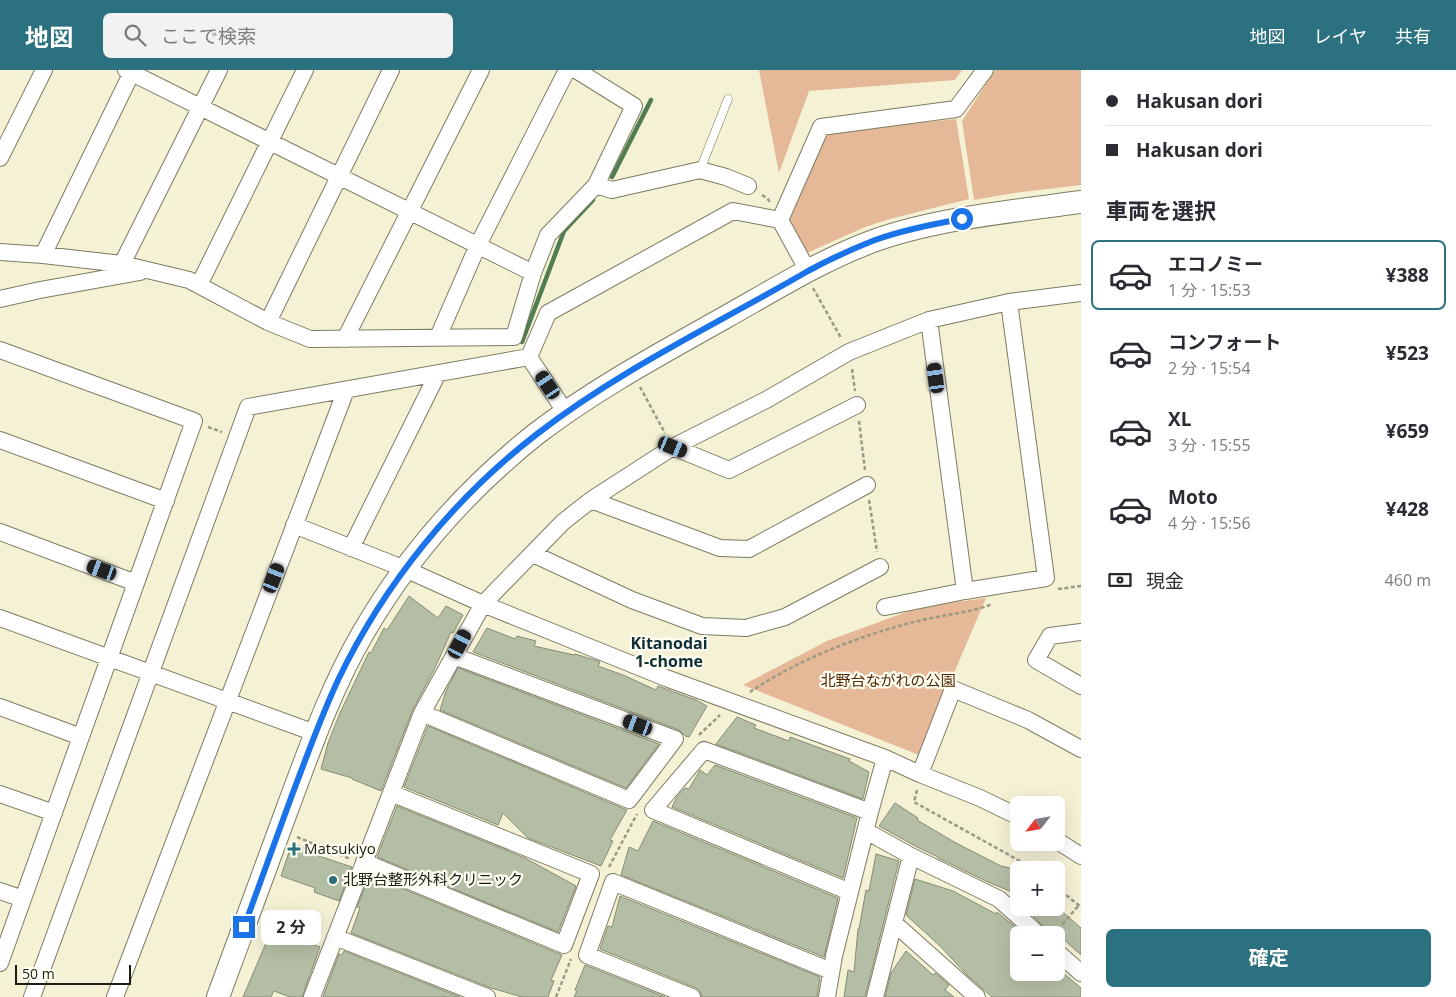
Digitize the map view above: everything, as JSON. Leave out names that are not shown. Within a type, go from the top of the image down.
[{"type":"street","points":[[0,158],[44,70]]},
{"type":"street","points":[[122,264],[219,70]]},
{"type":"street","points":[[199,285],[305,70]]},
{"type":"street","points":[[268,322],[391,70]]},
{"type":"street","points":[[345,339],[481,70]]},
{"type":"street","points":[[438,337],[478,246],[567,70]]},
{"type":"street","points":[[0,252],[122,264],[189,280],[268,322],[310,339],[514,337],[533,273],[548,235],[596,185],[634,106],[576,70]]},
{"type":"street","points":[[780,220],[821,127],[956,109],[985,70]]},
{"type":"street","points":[[43,255],[130,71],[533,273]]},
{"type":"street","points":[[596,185],[612,190],[700,170],[726,177],[748,186]]},
{"type":"street","points":[[218,997],[315,733],[340,677],[362,634],[405,569],[448,517],[476,488],[536,434],[566,412],[631,371],[832,259],[877,240],[928,225],[996,213],[1081,202]]},
{"type":"street","points":[[529,357],[548,313],[733,211],[780,220]]},
{"type":"street","points":[[780,220],[806,272]]},
{"type":"street","points":[[0,299],[147,271]]},
{"type":"street","points":[[312,997],[422,713],[483,604],[563,522],[591,500],[673,447],[766,400],[849,352],[929,320],[1009,302],[1081,293]]},
{"type":"street","points":[[885,608],[965,591],[1046,578],[1009,302]]},
{"type":"street","points":[[929,320],[965,591]]},
{"type":"street","points":[[0,350],[194,421],[0,963]]},
{"type":"street","points":[[32,997],[248,407],[529,357]]},
{"type":"street","points":[[529,357],[566,412]]},
{"type":"street","points":[[351,548],[438,373]]},
{"type":"street","points":[[116,997],[346,390]]},
{"type":"street","points":[[673,447],[729,470],[857,405]]},
{"type":"street","points":[[0,440],[166,501]]},
{"type":"street","points":[[591,500],[720,548],[749,549],[867,486]]},
{"type":"street","points":[[294,526],[405,569],[483,604],[666,678],[885,758],[1010,813]]},
{"type":"street","points":[[0,532],[136,583]]},
{"type":"street","points":[[533,554],[632,600],[702,626],[746,628],[786,617],[880,567]]},
{"type":"street","points":[[0,618],[315,733]]},
{"type":"street","points":[[1081,632],[1050,636],[1036,660],[1081,686]]},
{"type":"street","points":[[422,713],[629,800],[675,739],[454,656]]},
{"type":"street","points":[[920,774],[953,689],[1028,720],[1081,750]]},
{"type":"street","points":[[0,707],[81,736]]},
{"type":"street","points":[[850,892],[653,810],[704,750],[870,812]]},
{"type":"street","points":[[827,997],[831,971],[850,892],[885,758]]},
{"type":"street","points":[[364,862],[564,945],[591,874],[391,792]]},
{"type":"street","points":[[0,794],[54,813]]},
{"type":"street","points":[[866,831],[911,856],[999,899],[1029,926]]},
{"type":"street","points":[[1065,846],[1081,856]]},
{"type":"street","points":[[876,997],[911,856]]},
{"type":"street","points":[[692,997],[587,955],[613,882],[831,971]]},
{"type":"street","points":[[0,891],[23,899]]},
{"type":"street","points":[[894,923],[977,997]]},
{"type":"street","points":[[335,937],[487,997]]},
{"type":"street","points":[[1065,959],[1081,973]]},
{"type":"lane","points":[[700,170],[728,99]]},
{"type":"path","points":[[806,272],[849,352],[880,567]]},
{"type":"path","points":[[631,371],[673,447]]},
{"type":"path","points":[[194,421],[237,438]]},
{"type":"path","points":[[920,774],[914,802],[1020,861]]},
{"type":"path","points":[[291,835],[358,862],[364,862]]},
{"type":"path","points":[[1061,926],[1080,906],[1065,894]]},
{"type":"green space","points":[[759,70],[962,70],[955,80],[809,91],[779,173]]},
{"type":"green space","points":[[995,70],[1081,70],[1081,185],[974,200],[962,121]]},
{"type":"green space","points":[[956,119],[969,199],[865,227],[807,253],[786,221],[825,133]]},
{"type":"green space","name":"北野台ながれの公園","points":[[986,598],[919,755],[743,685],[827,641],[920,607]]},
{"type":"building","points":[[409,596],[438,618],[446,606],[463,615],[453,633],[451,632],[434,670],[413,709],[381,791],[352,778],[321,769],[328,743],[340,713],[369,652],[371,653],[384,628],[387,630]]},
{"type":"building","points":[[487,628],[515,639],[517,636],[536,641],[534,646],[575,654],[598,661],[600,662],[598,666],[656,690],[658,686],[707,706],[689,737],[685,736],[679,730],[473,652]]},
{"type":"building","points":[[458,668],[659,744],[626,788],[440,710],[446,691]]},
{"type":"building","points":[[737,717],[756,725],[754,728],[789,741],[790,737],[850,759],[849,761],[869,772],[863,799],[716,744]]},
{"type":"building","points":[[428,726],[627,810],[610,840],[613,841],[601,866],[528,838],[503,813],[498,825],[404,787]]},
{"type":"building","points":[[715,765],[857,818],[843,878],[672,807],[677,797],[685,788],[689,789],[700,770],[707,775]]},
{"type":"building","points":[[895,803],[918,818],[917,820],[956,843],[1001,866],[1010,868],[1010,891],[938,858],[879,826]]},
{"type":"building","points":[[397,806],[525,858],[576,886],[558,932],[377,857]]},
{"type":"building","points":[[653,821],[838,898],[824,957],[621,875],[629,847],[638,851]]},
{"type":"building","points":[[292,843],[317,852],[316,855],[352,867],[339,901],[314,892],[315,888],[281,876]]},
{"type":"building","points":[[876,854],[899,861],[865,997],[844,997],[848,970],[854,972],[858,929],[866,890],[869,891]]},
{"type":"building","points":[[370,875],[562,955],[551,980],[554,981],[548,997],[522,997],[491,988],[351,933],[360,908],[357,907]]},
{"type":"building","points":[[915,879],[953,891],[996,914],[997,912],[1014,926],[1010,926],[1010,981],[1065,981],[1065,975],[1081,988],[1081,997],[992,997],[906,915]]},
{"type":"building","points":[[620,896],[820,977],[817,997],[702,997],[700,991],[696,988],[600,949],[608,926],[612,927]]},
{"type":"building","points":[[1065,914],[1081,928],[1081,955],[1065,941],[1065,926],[1043,926],[1033,916],[1065,916]]},
{"type":"building","points":[[278,921],[297,929],[294,938],[320,947],[302,997],[290,997],[274,991],[271,997],[243,997],[272,929],[274,930]]},
{"type":"building","points":[[344,951],[460,997],[323,997],[339,954],[342,955]]},
{"type":"building","points":[[906,951],[933,975],[935,973],[949,985],[945,990],[954,997],[885,997],[891,973]]},
{"type":"building","points":[[585,965],[665,997],[574,997]]},
{"type":"waterway","points":[[612,177],[651,100]]},
{"type":"waterway","points":[[522,342],[564,231],[593,200]]},
{"type":"place","name":"Matsukiyo","points":[[294,849]]},
{"type":"place","name":"北野台整形外科クリニック","points":[[333,880]]},
{"type":"district","name":"Kitanodai 1-chome","points":[[669,652]]},
{"type":"route","points":[[244,927],[315,733],[362,634],[405,569],[448,517],[476,488],[536,434],[596,392],[808,271],[877,240],[928,225],[962,219]]}]
